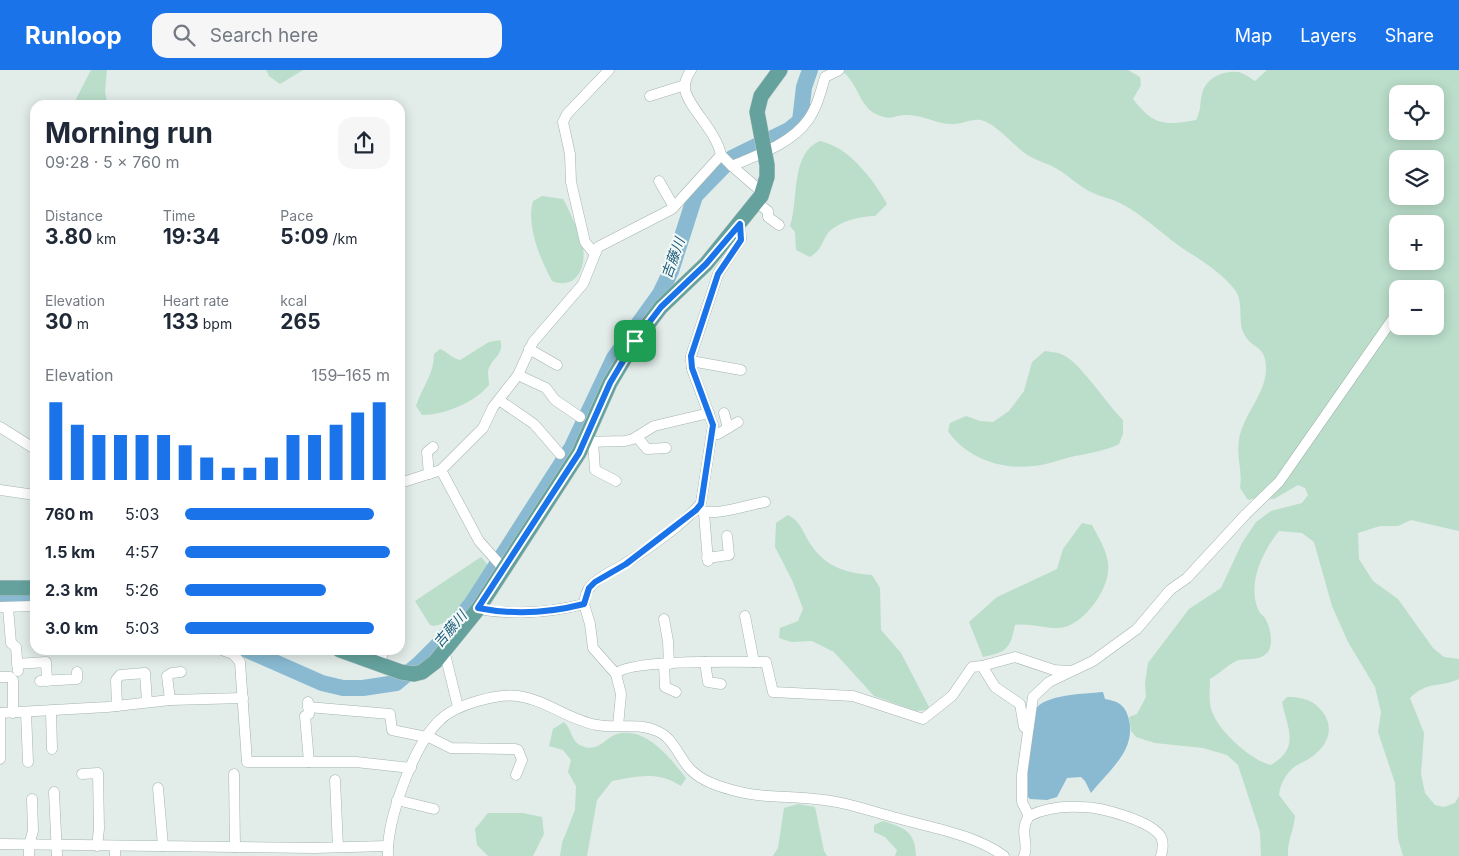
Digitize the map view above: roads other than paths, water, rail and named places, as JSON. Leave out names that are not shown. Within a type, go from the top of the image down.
[{"type":"main road","points":[[382,657],[408,673],[429,669],[478,608],[499,564],[579,453],[589,442],[610,383],[635,341],[661,307],[706,264],[760,198],[767,177],[757,112],[761,96],[780,70]]},
{"type":"main road","points":[[0,588],[30,588]]},
{"type":"street","points":[[594,253],[585,242],[570,182],[570,154],[563,122],[566,114],[609,70]]},
{"type":"street","points":[[691,70],[685,84],[687,95],[716,139],[727,161],[760,198],[768,211],[768,216],[779,225]]},
{"type":"street","points":[[405,481],[441,470],[483,428],[493,407],[518,375],[528,349],[577,293],[583,284],[594,253],[604,243],[659,218],[674,208],[727,161],[763,147],[802,128],[809,119],[825,77],[839,70]]},
{"type":"street","points":[[650,96],[685,84]]},
{"type":"street","points":[[658,181],[674,208]]},
{"type":"street","points":[[726,536],[729,555],[708,560],[700,511],[713,434],[709,413],[691,361],[699,326],[718,274],[741,240],[740,224]]},
{"type":"street","points":[[1024,856],[1026,852],[1023,831],[1029,816],[1022,802],[1022,775],[1033,697],[1049,682],[1093,661],[1137,630],[1170,590],[1187,578],[1279,482],[1389,324]]},
{"type":"street","points":[[528,349],[557,365]]},
{"type":"street","points":[[691,361],[742,370]]},
{"type":"street","points":[[518,375],[546,388],[555,400],[580,417]]},
{"type":"street","points":[[499,400],[534,424],[560,454]]},
{"type":"street","points":[[616,481],[595,470],[589,442],[625,441],[638,437],[654,426],[709,413]]},
{"type":"street","points":[[713,434],[733,425],[724,414]]},
{"type":"street","points":[[0,427],[30,446]]},
{"type":"street","points":[[638,437],[647,449],[666,448]]},
{"type":"street","points":[[429,474],[426,452],[433,447]]},
{"type":"street","points":[[441,470],[479,541],[499,564]]},
{"type":"street","points":[[0,490],[30,494]]},
{"type":"street","points":[[618,726],[621,694],[616,674],[593,648],[590,624],[584,604],[589,588],[595,582],[626,564],[700,511],[734,510],[765,502]]},
{"type":"street","points":[[478,608],[507,614],[556,610],[584,604]]},
{"type":"street","points":[[30,606],[4,607],[11,643],[16,647],[18,668],[46,662],[44,681],[77,679],[77,672]]},
{"type":"street","points":[[745,616],[754,662]]},
{"type":"street","points":[[664,619],[668,641],[665,687],[676,692]]},
{"type":"street","points":[[750,639],[761,635]]},
{"type":"street","points":[[444,650],[458,707]]},
{"type":"street","points":[[235,655],[240,662],[247,762],[356,762],[411,768]]},
{"type":"street","points":[[616,674],[619,670],[626,667],[705,662],[766,662],[773,692],[853,696],[924,719],[952,696],[972,667],[1015,657],[1054,670],[1069,671]]},
{"type":"street","points":[[705,662],[708,682],[721,684]]},
{"type":"street","points":[[982,666],[995,687],[1020,704],[1024,732],[1027,737]]},
{"type":"street","points":[[170,700],[167,676],[180,672]]},
{"type":"street","points":[[117,706],[116,680],[120,675],[145,673],[147,702]]},
{"type":"street","points":[[0,677],[10,677],[13,680],[13,713]]},
{"type":"street","points":[[0,844],[56,845],[75,851],[96,846],[115,851],[241,850],[314,852],[338,847],[387,851],[397,800],[411,768],[439,720],[458,707],[498,697],[520,696],[597,725],[648,727],[668,738],[691,770],[701,778],[727,788],[762,796],[836,802],[980,842],[1004,856]]},
{"type":"street","points":[[0,759],[0,713],[117,706],[170,700],[243,698]]},
{"type":"street","points":[[309,762],[305,716],[309,714],[308,704],[390,714],[392,730],[427,738],[459,750],[518,750],[522,760],[516,775]]},
{"type":"street","points":[[51,711],[52,749]]},
{"type":"street","points":[[26,712],[28,762]]},
{"type":"street","points":[[82,774],[98,773],[100,830],[96,846]]},
{"type":"street","points":[[234,774],[241,850]]},
{"type":"street","points":[[334,781],[338,847]]},
{"type":"street","points":[[158,788],[164,804],[168,850]]},
{"type":"street","points":[[54,792],[57,856]]},
{"type":"street","points":[[30,856],[29,845],[33,831],[32,799]]},
{"type":"street","points":[[397,800],[434,809]]},
{"type":"street","points":[[1029,816],[1067,807],[1107,810],[1155,831],[1163,843],[1162,856]]},
{"type":"water","points":[[1103,692],[1105,699],[1114,701],[1124,708],[1129,720],[1130,731],[1128,741],[1125,751],[1119,760],[1091,793],[1081,777],[1067,778],[1057,797],[1047,800],[1030,799],[1028,797],[1028,760],[1035,710],[1047,701],[1056,698]]},
{"type":"waterway","name":"吉藤川","points":[[258,655],[322,683],[343,688],[363,688],[396,683],[439,644],[472,603],[572,447],[614,358],[660,294],[671,271],[695,196],[732,158],[789,130],[800,121],[804,87],[810,70]]},
{"type":"waterway","name":"吉藤川","points":[[0,599],[30,598]]}]
